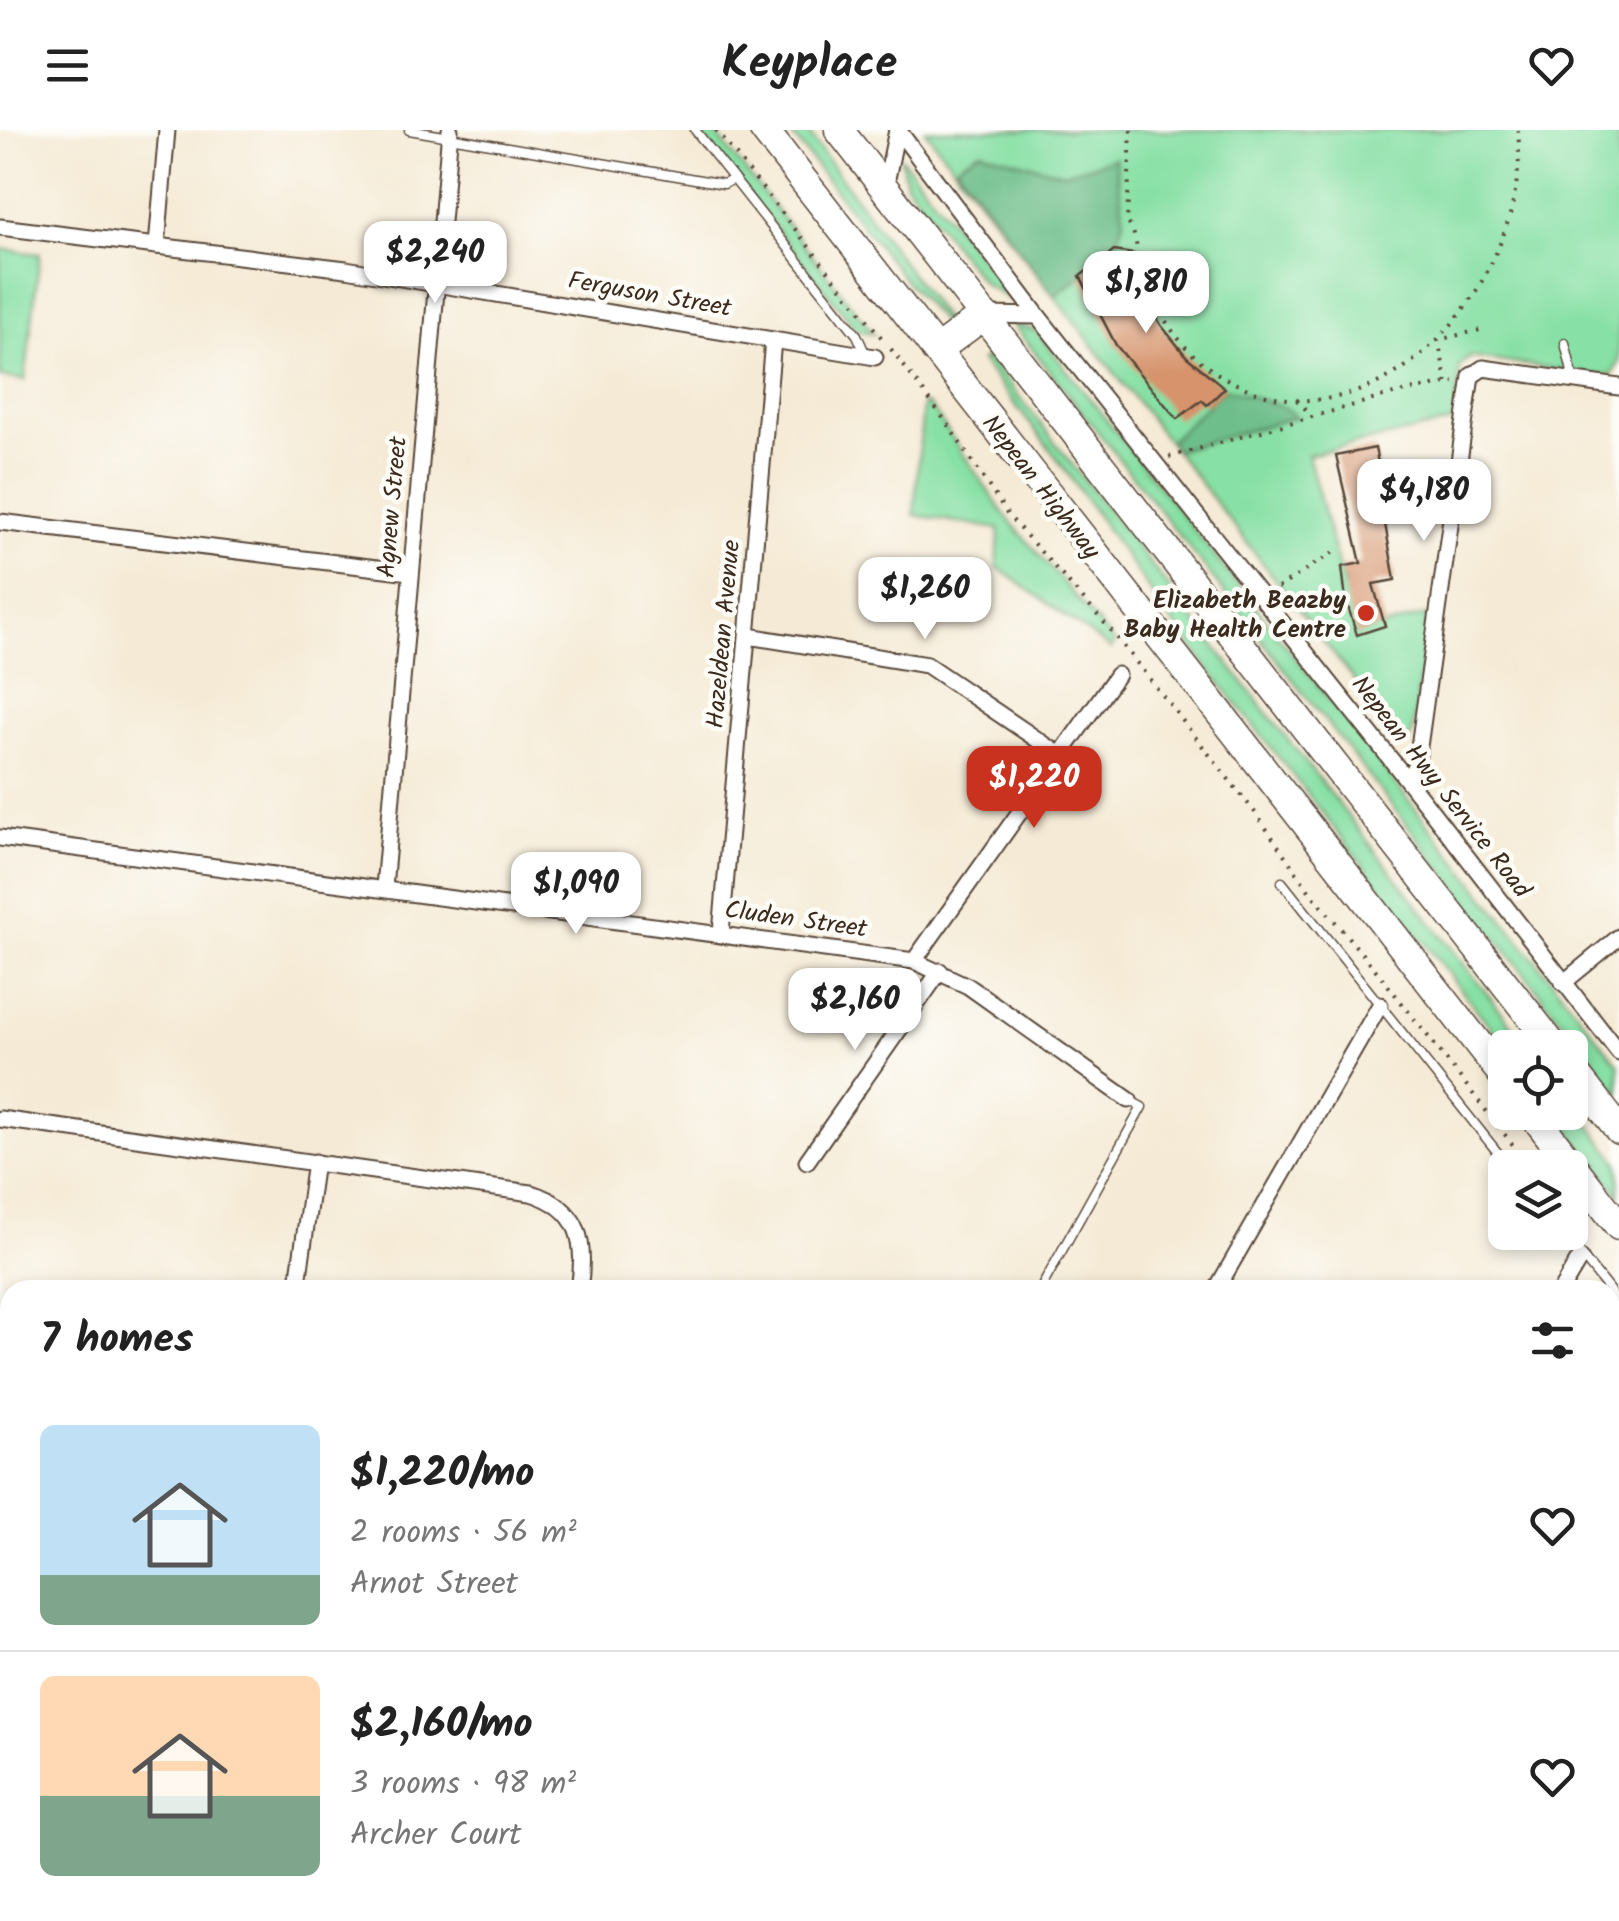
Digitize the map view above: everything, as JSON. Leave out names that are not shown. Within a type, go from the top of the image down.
[{"type":"highway","name":"Nepean Highway","points":[[764,130],[1488,1056]]},
{"type":"highway","points":[[839,130],[1541,1030]]},
{"type":"highway","points":[[936,350],[984,315]]},
{"type":"highway","points":[[1588,1090],[1619,1130]]},
{"type":"highway","points":[[1546,1130],[1619,1226]]},
{"type":"street","points":[[157,246],[167,130]]},
{"type":"street","name":"Nepean Hwy Service Road","points":[[886,188],[898,130]]},
{"type":"street","name":"Nepean Hwy Service Road","points":[[898,130],[1038,316],[1408,780],[1619,1053]]},
{"type":"street","name":"Agnew Street","points":[[384,888],[450,134]]},
{"type":"street","name":"Ferguson Street","points":[[0,228],[308,263],[870,356]]},
{"type":"street","points":[[984,315],[1038,316]]},
{"type":"street","name":"Hazeldean Avenue","points":[[721,933],[772,340]]},
{"type":"street","points":[[1408,780],[1417,761],[1468,382],[1477,369],[1490,369],[1619,386]]},
{"type":"street","points":[[0,522],[410,572]]},
{"type":"street","points":[[748,636],[928,666],[1060,755]]},
{"type":"street","points":[[914,961],[1117,675]]},
{"type":"street","name":"Cluden Street","points":[[0,838],[914,961],[968,986],[1129,1100]]},
{"type":"street","points":[[1564,983],[1619,937]]},
{"type":"street","points":[[807,1161],[940,971]]},
{"type":"street","points":[[1222,1280],[1380,1005]]},
{"type":"street","points":[[0,1120],[530,1192],[559,1206],[578,1230],[584,1253],[581,1280]]},
{"type":"street","points":[[298,1280],[316,1162]]},
{"type":"street","points":[[1567,1280],[1580,1258]]},
{"type":"lane","points":[[409,130],[724,184],[733,178]]},
{"type":"lane","points":[[695,130],[870,356]]},
{"type":"lane","points":[[1566,343],[1574,380]]},
{"type":"lane","points":[[1282,882],[1496,1150]]},
{"type":"lane","points":[[1046,1280],[1142,1107],[1129,1100]]},
{"type":"lane","points":[[1575,1250],[1599,1280]]},
{"type":"path","points":[[716,130],[915,380],[1014,522],[1110,629],[1258,815],[1310,892],[1517,1150]]},
{"type":"path","points":[[1131,130],[1127,222],[1132,227],[1146,280],[1165,319],[1210,369],[1251,390],[1297,400],[1356,393],[1388,377],[1456,322],[1500,251],[1518,176],[1518,130]]},
{"type":"path","points":[[1438,340],[1484,329]]},
{"type":"path","points":[[1438,340],[1447,383]]},
{"type":"path","points":[[1154,461],[1311,416],[1447,383],[1468,382]]},
{"type":"path","points":[[1297,400],[1311,416]]},
{"type":"path","points":[[1278,588],[1334,552]]},
{"type":"green space","points":[[697,130],[713,130],[874,334],[857,330]]},
{"type":"green space","points":[[788,130],[806,130],[947,323],[945,326],[908,284]]},
{"type":"green space","points":[[925,130],[1619,130],[1619,362],[1613,373],[1602,376],[1470,357],[1460,366],[1453,422],[1308,455],[1357,634],[1427,615],[1413,732],[1408,742],[1403,743]]},
{"type":"green space","points":[[980,151],[1063,173],[1115,158],[1124,220],[1114,251],[1054,296],[956,166]]},
{"type":"green space","points":[[900,156],[1017,304],[983,283],[906,183]]},
{"type":"green space","points":[[0,249],[40,254],[25,380],[0,377]]},
{"type":"green space","points":[[1012,323],[1036,331],[1619,1065],[1619,1094],[1588,1055],[1588,1030],[1569,1030]]},
{"type":"green space","points":[[987,357],[999,371],[1516,1030],[1493,1030],[1169,618],[1056,457],[981,361]]},
{"type":"green space","points":[[1225,388],[1283,407],[1296,417],[1175,451],[1169,442]]},
{"type":"green space","points":[[923,404],[938,417],[1003,513],[1115,643],[1111,649],[997,567],[999,529],[914,515]]},
{"type":"green space","points":[[1588,1123],[1619,1163],[1619,1195],[1588,1150],[1569,1130],[1588,1130]]},
{"type":"building","points":[[1114,251],[1134,254],[1144,296],[1161,325],[1187,357],[1225,388],[1207,405],[1202,400],[1177,419],[1116,345],[1080,276]]},
{"type":"building","points":[[1375,448],[1385,497],[1403,493],[1408,519],[1385,524],[1395,580],[1373,584],[1385,626],[1357,635],[1346,600],[1342,567],[1361,563],[1336,456]]},
{"type":"place","name":"Elizabeth Beazby Baby Health Centre","points":[[1366,613]]}]
